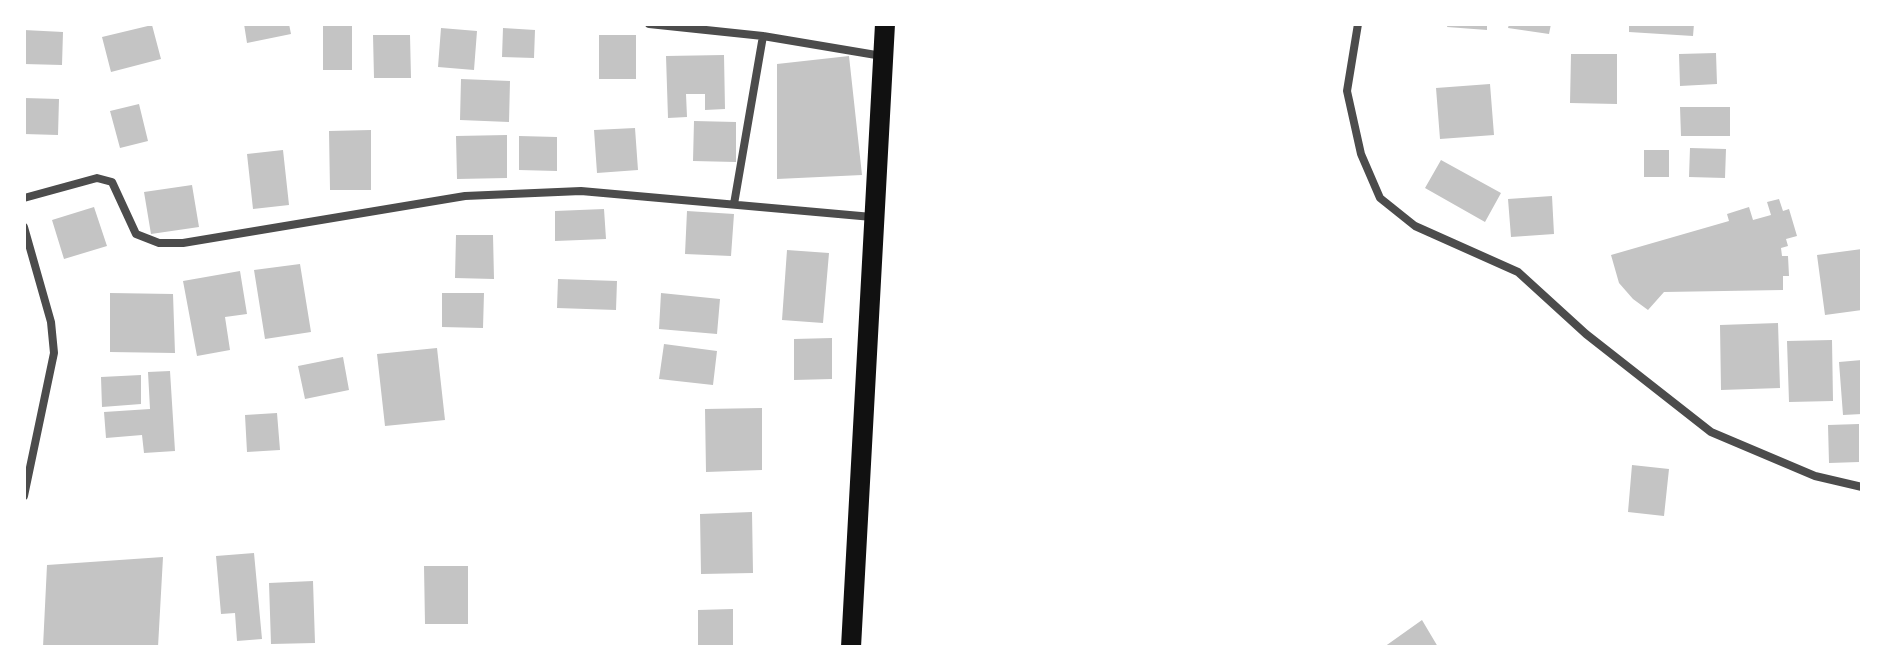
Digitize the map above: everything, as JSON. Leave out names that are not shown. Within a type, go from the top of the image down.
[{"type":"main road","points":[[851,647],[885,24]]},
{"type":"street","points":[[649,24],[763,36],[883,56]]},
{"type":"street","points":[[1358,24],[1347,91],[1361,154],[1380,198],[1415,226],[1518,272],[1586,334],[1711,432],[1815,476],[1862,487]]},
{"type":"street","points":[[734,204],[763,36]]},
{"type":"street","points":[[24,198],[97,178],[112,182],[136,234],[159,243],[183,243],[465,196],[581,191],[875,217]]},
{"type":"street","points":[[24,227],[51,322],[54,353],[24,496]]},
{"type":"building","points":[[244,24],[289,24],[291,34],[247,43]]},
{"type":"building","points":[[323,24],[352,24],[352,70],[323,70]]},
{"type":"building","points":[[1448,24],[1487,24],[1487,30],[1447,27]]},
{"type":"building","points":[[1509,24],[1551,24],[1549,34],[1508,28]]},
{"type":"building","points":[[1629,24],[1694,24],[1693,36],[1629,32]]},
{"type":"building","points":[[152,25],[161,59],[111,72],[102,37]]},
{"type":"building","points":[[441,28],[477,31],[474,70],[438,67]]},
{"type":"building","points":[[503,28],[535,30],[534,58],[502,57]]},
{"type":"building","points":[[24,30],[63,32],[62,65],[24,64]]},
{"type":"building","points":[[373,35],[410,35],[411,78],[374,78]]},
{"type":"building","points":[[599,35],[636,35],[636,79],[599,79]]},
{"type":"building","points":[[1716,53],[1717,84],[1680,86],[1679,54]]},
{"type":"building","points":[[1571,54],[1617,54],[1617,104],[1570,103]]},
{"type":"building","points":[[724,55],[725,109],[705,110],[705,94],[686,94],[687,117],[668,118],[666,56]]},
{"type":"building","points":[[849,56],[862,175],[777,179],[777,64]]},
{"type":"building","points":[[461,79],[510,81],[509,122],[460,120]]},
{"type":"building","points":[[1490,84],[1494,135],[1440,139],[1436,88]]},
{"type":"building","points":[[24,98],[59,99],[58,135],[24,134]]},
{"type":"building","points":[[139,104],[148,141],[120,148],[110,111]]},
{"type":"building","points":[[1680,107],[1730,107],[1730,136],[1681,136]]},
{"type":"building","points":[[694,121],[736,122],[736,162],[693,161]]},
{"type":"building","points":[[635,128],[638,170],[597,173],[594,130]]},
{"type":"building","points":[[371,130],[371,190],[330,190],[329,131]]},
{"type":"building","points":[[507,135],[507,178],[457,179],[456,136]]},
{"type":"building","points":[[519,136],[557,137],[557,171],[519,170]]},
{"type":"building","points":[[1690,148],[1726,149],[1725,178],[1689,177]]},
{"type":"building","points":[[283,150],[289,205],[253,209],[247,154]]},
{"type":"building","points":[[1644,150],[1669,150],[1669,177],[1644,177]]},
{"type":"building","points":[[1441,160],[1501,193],[1485,222],[1425,188]]},
{"type":"building","points":[[192,185],[199,227],[151,234],[144,192]]},
{"type":"building","points":[[1552,196],[1554,234],[1511,237],[1508,199]]},
{"type":"building","points":[[1779,199],[1783,211],[1789,209],[1797,236],[1786,239],[1788,246],[1781,248],[1782,256],[1788,256],[1789,276],[1783,276],[1783,290],[1664,292],[1648,310],[1619,283],[1611,255],[1729,221],[1727,214],[1749,207],[1753,220],[1771,215],[1767,202]]},
{"type":"building","points":[[94,207],[107,246],[64,259],[52,220]]},
{"type":"building","points":[[604,209],[606,239],[555,241],[555,211]]},
{"type":"building","points":[[687,211],[734,214],[731,256],[685,254]]},
{"type":"building","points":[[456,235],[493,235],[494,279],[455,278]]},
{"type":"building","points":[[1862,249],[1862,310],[1825,315],[1817,255]]},
{"type":"building","points":[[787,250],[829,253],[823,323],[782,320]]},
{"type":"building","points":[[300,264],[311,332],[265,339],[254,270]]},
{"type":"building","points":[[240,271],[247,314],[225,317],[230,350],[197,356],[183,281]]},
{"type":"building","points":[[558,279],[617,281],[616,310],[557,308]]},
{"type":"building","points":[[110,293],[173,294],[175,353],[110,352]]},
{"type":"building","points":[[442,293],[484,293],[483,328],[442,327]]},
{"type":"building","points":[[661,293],[720,299],[717,334],[659,329]]},
{"type":"building","points":[[1778,323],[1780,388],[1721,390],[1720,325]]},
{"type":"building","points":[[832,338],[832,379],[794,380],[794,339]]},
{"type":"building","points":[[1832,340],[1833,401],[1789,402],[1787,341]]},
{"type":"building","points":[[664,344],[717,351],[713,385],[659,379]]},
{"type":"building","points":[[437,348],[445,420],[385,426],[377,354]]},
{"type":"building","points":[[343,357],[349,390],[305,399],[298,366]]},
{"type":"building","points":[[1862,360],[1862,414],[1843,415],[1839,362]]},
{"type":"building","points":[[170,371],[175,451],[144,453],[142,435],[106,438],[104,412],[150,409],[148,372]]},
{"type":"building","points":[[141,375],[141,404],[102,407],[101,377]]},
{"type":"building","points":[[762,408],[762,470],[706,472],[705,409]]},
{"type":"building","points":[[277,413],[280,450],[247,452],[245,415]]},
{"type":"building","points":[[1859,424],[1859,462],[1829,463],[1828,425]]},
{"type":"building","points":[[1632,465],[1669,469],[1664,516],[1628,512]]},
{"type":"building","points":[[752,512],[753,573],[701,574],[700,514]]},
{"type":"building","points":[[254,553],[262,639],[237,641],[235,613],[221,614],[216,556]]},
{"type":"building","points":[[163,557],[158,647],[43,647],[47,565]]},
{"type":"building","points":[[424,566],[468,566],[468,624],[425,624]]},
{"type":"building","points":[[313,581],[315,643],[271,644],[269,583]]},
{"type":"building","points":[[733,609],[733,647],[698,647],[698,610]]},
{"type":"building","points":[[1422,620],[1438,647],[1384,647]]}]
